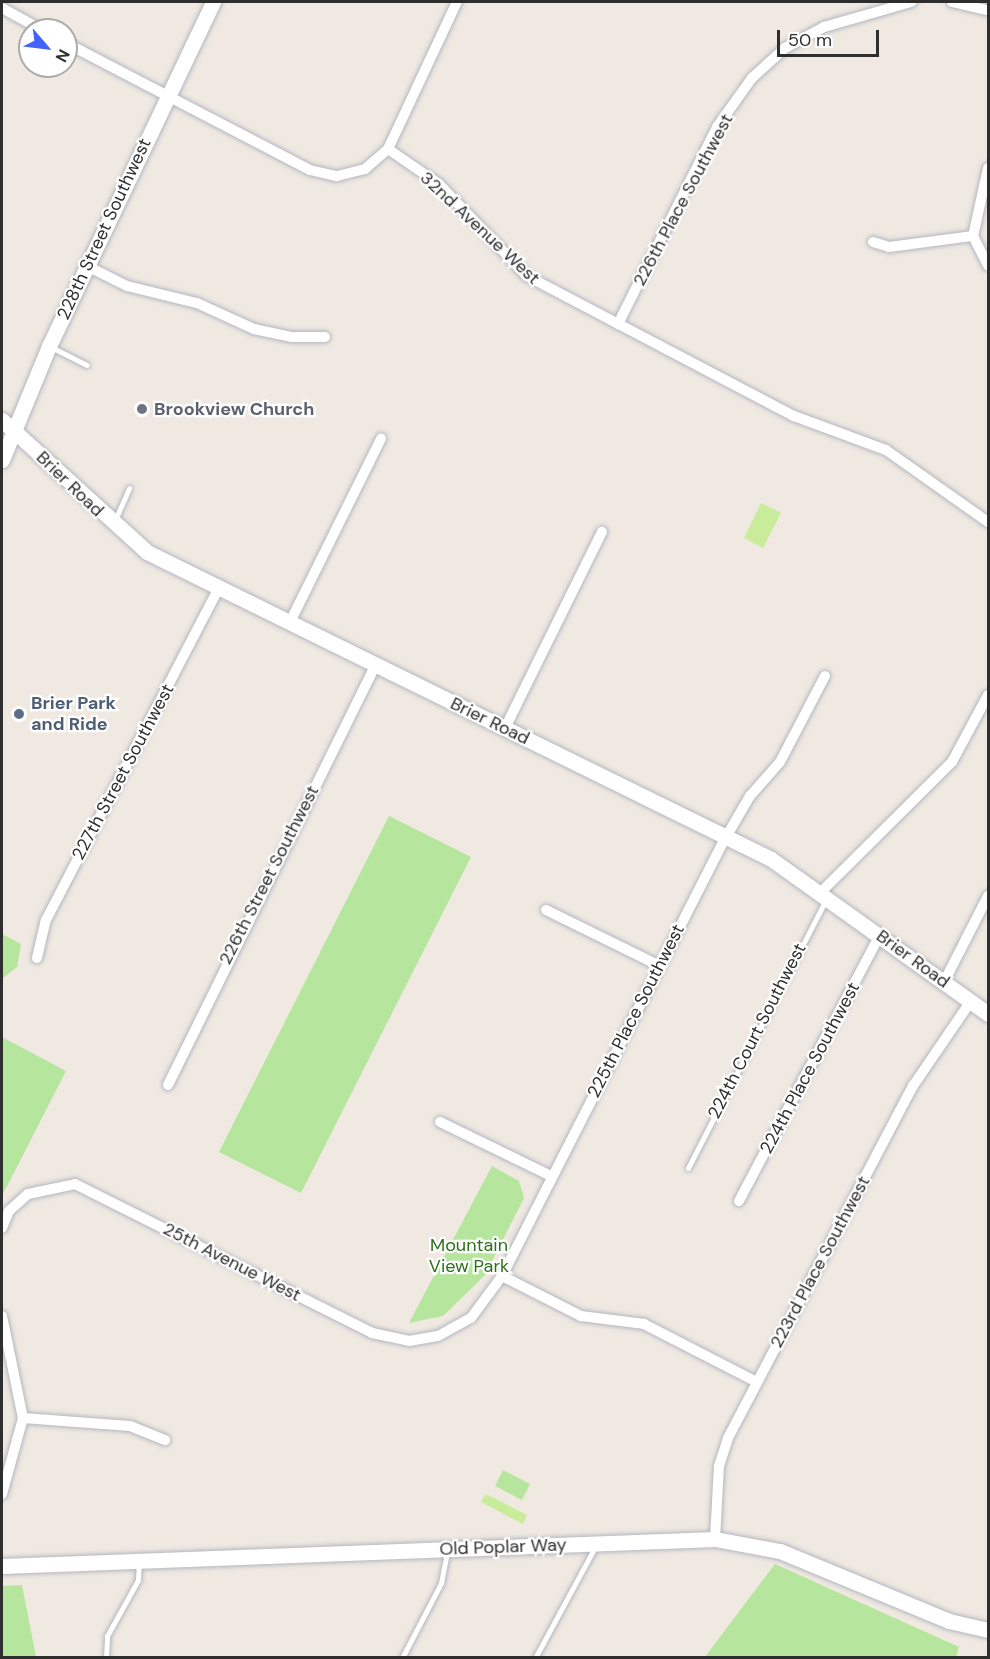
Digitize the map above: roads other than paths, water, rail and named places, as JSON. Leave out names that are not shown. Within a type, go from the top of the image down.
[{"type":"main road","name":"228th Street Southwest","points":[[2,460],[7,424],[49,346],[213,2]]},
{"type":"main road","name":"Brier Road","points":[[7,424],[114,525],[147,552],[218,590],[726,837],[825,893],[988,1014]]},
{"type":"main road","name":"Old Poplar Way","points":[[2,1566],[715,1539],[780,1551],[950,1621],[988,1630]]},
{"type":"street","points":[[78,49],[309,170],[337,176],[364,169],[388,149],[456,2]]},
{"type":"street","name":"226th Place Southwest","points":[[618,324],[717,127],[752,78],[785,48],[824,27],[911,2]]},
{"type":"street","points":[[952,2],[988,10]]},
{"type":"street","points":[[2,8],[20,18]]},
{"type":"street","name":"32nd Avenue West","points":[[388,149],[439,184],[527,276],[794,416],[886,450],[988,522]]},
{"type":"street","points":[[988,168],[973,236],[988,265]]},
{"type":"street","points":[[873,242],[889,247],[973,236]]},
{"type":"street","points":[[87,266],[159,296],[196,303],[254,329],[292,337],[325,337]]},
{"type":"street","points":[[289,624],[381,439]]},
{"type":"street","points":[[505,728],[602,532]]},
{"type":"street","name":"227th Street Southwest","points":[[37,958],[46,920],[218,590]]},
{"type":"street","name":"226th Street Southwest","points":[[168,1085],[375,667]]},
{"type":"street","name":"225th Place Southwest","points":[[438,1335],[471,1318],[502,1276],[551,1176],[726,837],[750,796],[780,762],[825,676]]},
{"type":"street","points":[[825,893],[952,762],[988,695]]},
{"type":"street","points":[[944,982],[988,896]]},
{"type":"street","points":[[546,910],[660,966]]},
{"type":"street","name":"224th Place Southwest","points":[[739,1201],[880,935]]},
{"type":"street","name":"223rd Place Southwest","points":[[715,1539],[719,1466],[757,1382],[913,1086],[971,1001]]},
{"type":"street","points":[[440,1122],[551,1176]]},
{"type":"street","name":"25th Avenue West","points":[[2,1228],[9,1211],[28,1194],[57,1184],[89,1189],[372,1333],[409,1341],[438,1335]]},
{"type":"street","points":[[502,1276],[580,1316],[644,1324],[757,1382]]},
{"type":"street","points":[[2,1316],[23,1418],[2,1494]]},
{"type":"street","points":[[23,1418],[129,1426],[165,1440]]},
{"type":"lane","points":[[49,346],[87,365]]},
{"type":"lane","points":[[114,525],[129,489]]},
{"type":"lane","name":"224th Court Southwest","points":[[688,1168],[825,893]]},
{"type":"lane","points":[[535,1658],[597,1543]]},
{"type":"lane","points":[[402,1658],[441,1583],[447,1550]]},
{"type":"lane","points":[[106,1658],[107,1636],[138,1580],[139,1561]]},
{"type":"place","name":"Brookview Church","points":[[142,409]]},
{"type":"place","name":"Brier Park and Ride","points":[[19,714]]},
{"type":"park label","name":"Mountain View Park","points":[[469,1256]]}]
